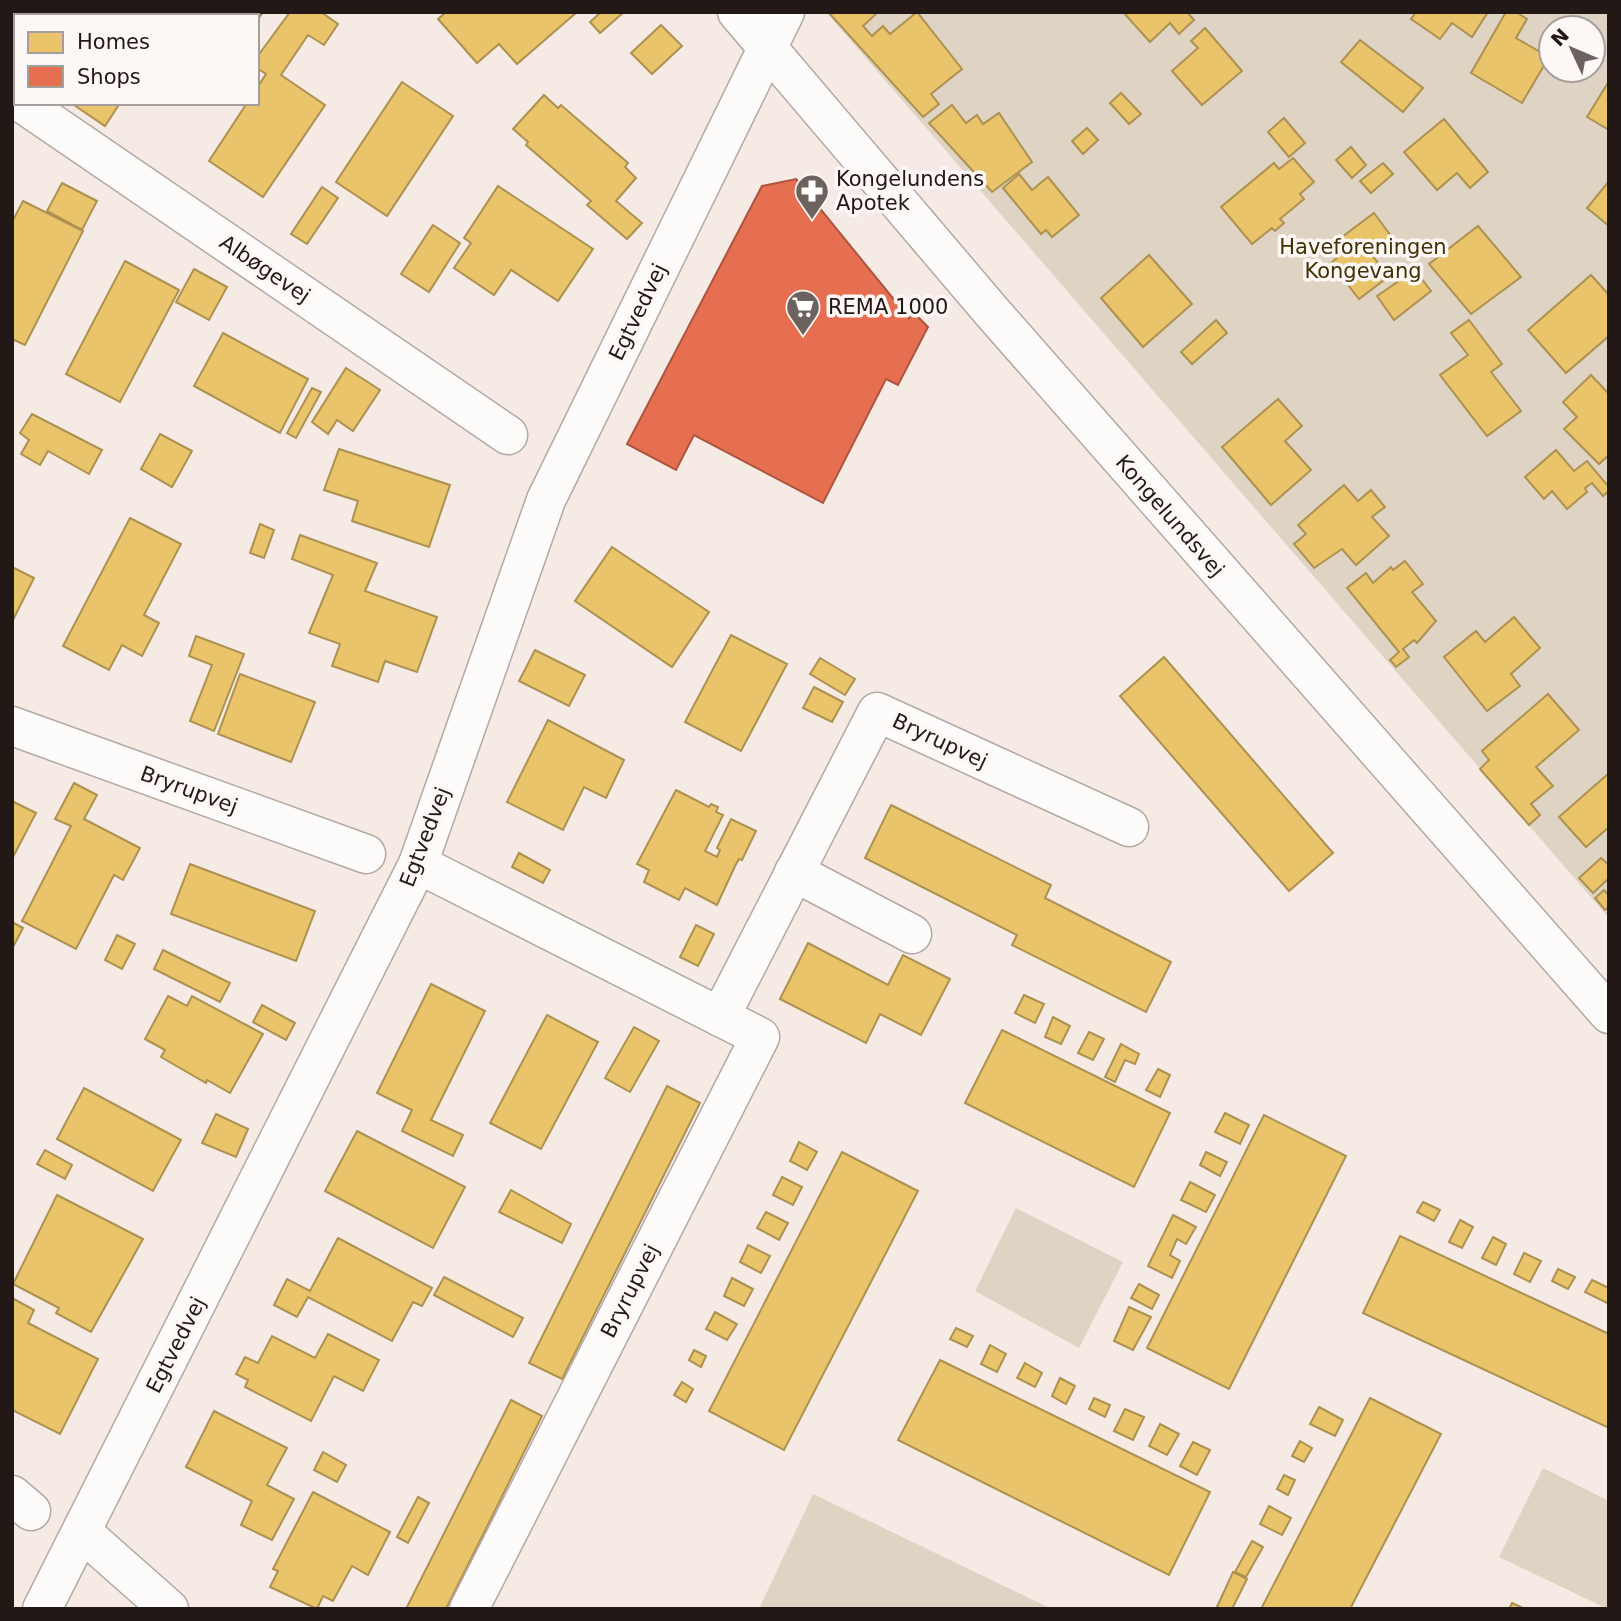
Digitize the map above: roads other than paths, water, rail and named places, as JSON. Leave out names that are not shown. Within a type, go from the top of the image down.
[{"type":"street","name":"Kongelundsvej","points":[[737,12],[992,312],[1609,1014]]},
{"type":"street","name":"Egtvedvej","points":[[42,1609],[418,864],[546,500],[785,12]]},
{"type":"street","name":"Albøgevej","points":[[25,105],[508,435]]},
{"type":"street","name":"Bryrupvej","points":[[720,1017],[877,712],[1129,827]]},
{"type":"street","name":"Bryrupvej","points":[[12,726],[366,854]]},
{"type":"street","name":"Bryrupvej","points":[[418,864],[760,1037],[475,1597]]},
{"type":"street","points":[[794,872],[912,934]]},
{"type":"street","points":[[82,1532],[169,1609]]},
{"type":"place","name":"Kongelundens Apotek","points":[[812,221]]},
{"type":"place","name":"REMA 1000","points":[[803,337]]},
{"type":"park label","name":"Haveforeningen Kongevang","points":[[1363,259]]}]
